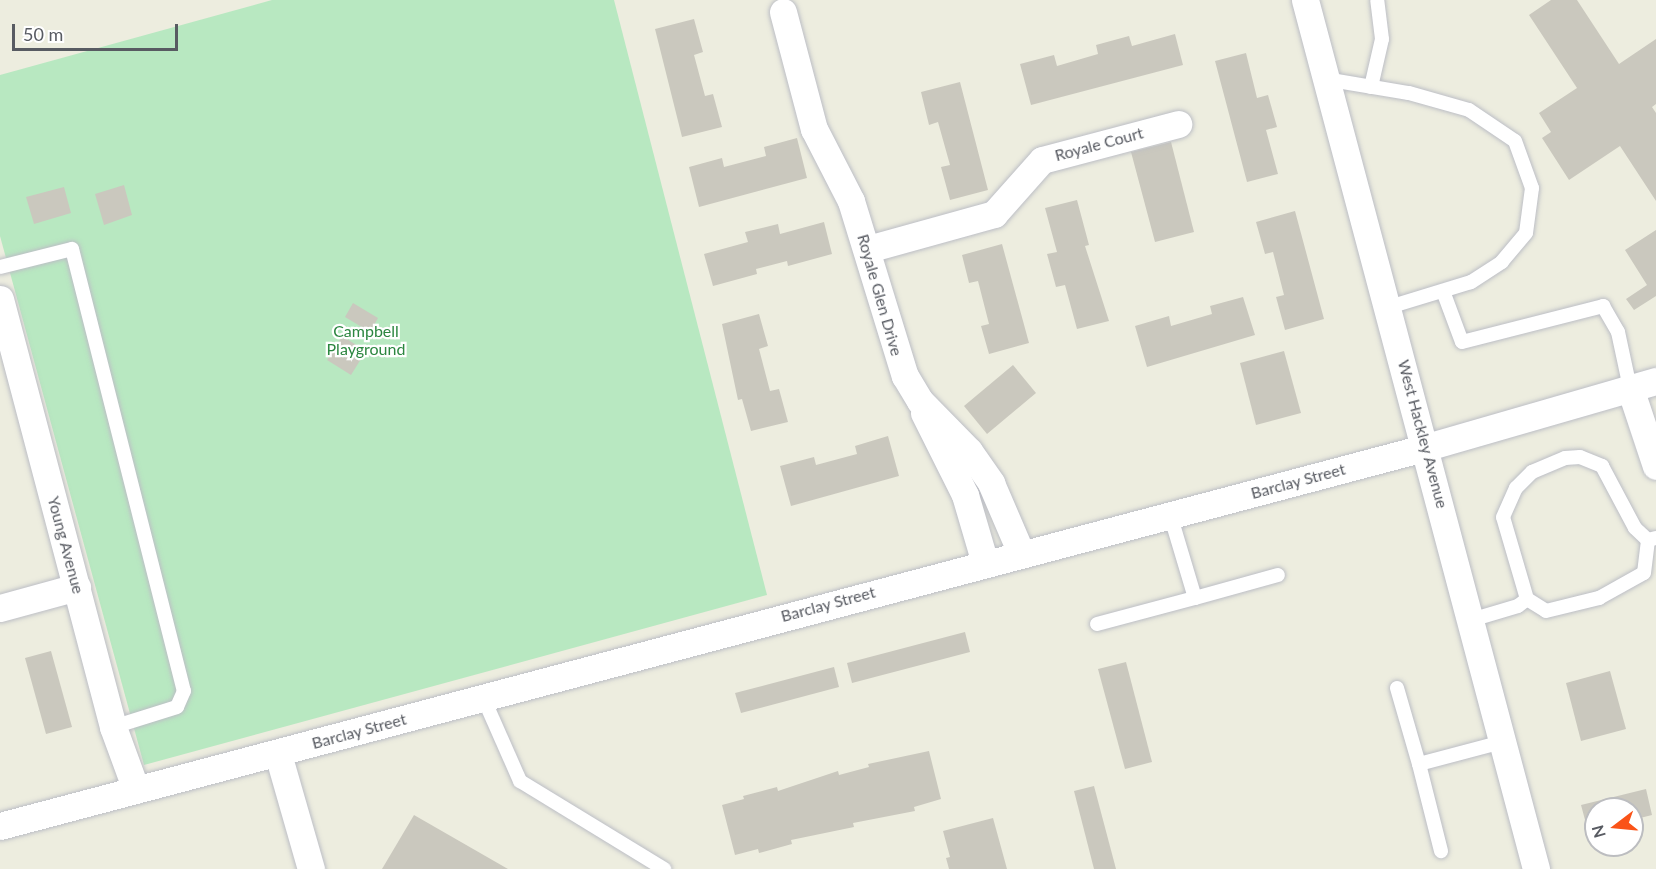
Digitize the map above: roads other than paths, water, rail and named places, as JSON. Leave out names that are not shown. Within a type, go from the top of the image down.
[{"type":"street","name":"West Hackley Avenue","points":[[1305,0],[1427,447],[1536,869]]},
{"type":"street","name":"Royale Glen Drive","points":[[783,12],[814,129],[851,201],[868,249],[891,337],[904,376],[920,401],[969,451],[991,483],[1022,554]]},
{"type":"street","name":"Royale Court","points":[[868,249],[994,214],[1042,160],[1178,124]]},
{"type":"street","name":"Young Avenue","points":[[0,299],[114,727],[136,790]]},
{"type":"street","name":"Barclay Street","points":[[0,826],[1427,447],[1656,381]]},
{"type":"street","points":[[1630,388],[1656,466]]},
{"type":"street","points":[[920,401],[965,495],[985,563]]},
{"type":"street","points":[[0,608],[77,587]]},
{"type":"street","points":[[278,754],[311,869]]},
{"type":"lane","points":[[1371,87],[1382,39],[1377,0]]},
{"type":"lane","points":[[1325,80],[1409,93],[1468,110],[1515,141],[1532,188],[1526,233],[1502,262],[1471,282],[1389,307]]},
{"type":"lane","points":[[0,267],[72,249],[184,691],[177,707],[114,727]]},
{"type":"lane","points":[[1443,291],[1462,342],[1603,306],[1618,332],[1630,388]]},
{"type":"lane","points":[[1580,457],[1602,466],[1635,528],[1652,539],[1644,573],[1599,598],[1546,610],[1527,599],[1503,518],[1516,488],[1532,472],[1565,458],[1580,457]]},
{"type":"lane","points":[[1170,514],[1195,598]]},
{"type":"lane","points":[[1097,624],[1278,575]]},
{"type":"lane","points":[[1471,620],[1518,606],[1527,599]]},
{"type":"lane","points":[[1397,688],[1441,851]]},
{"type":"lane","points":[[483,697],[520,781],[664,869]]},
{"type":"lane","points":[[1419,764],[1502,742]]},
{"type":"park label","name":"Campbell Playground","points":[[366,340]]}]
